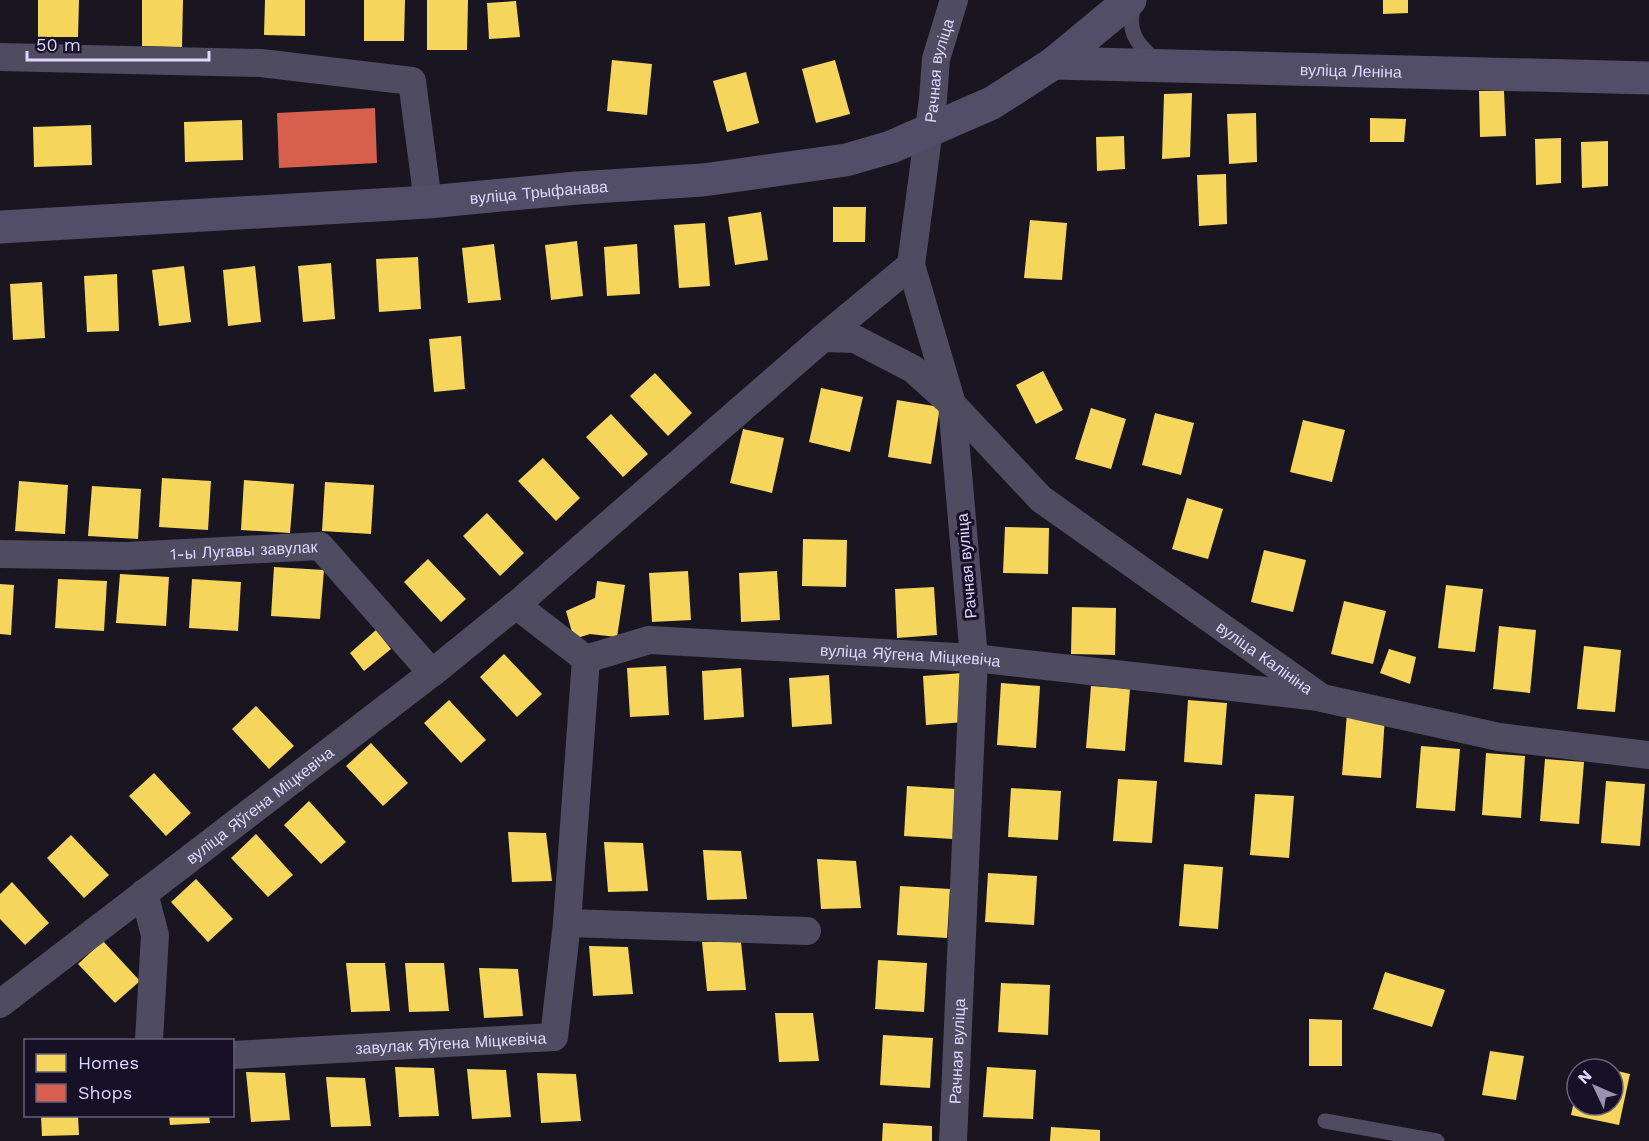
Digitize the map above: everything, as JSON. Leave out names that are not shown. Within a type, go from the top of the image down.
[{"type":"street","name":"Рачная вуліца","points":[[953,1141],[974,658],[952,404],[911,265],[933,99],[936,59],[954,0]]},
{"type":"street","name":"вуліца Трыфанава","points":[[0,226],[428,202],[577,188],[703,180],[846,160],[891,147],[992,103],[1054,63],[1130,0]]},
{"type":"street","points":[[0,57],[261,63],[412,81],[428,202]]},
{"type":"street","name":"вуліца Леніна","points":[[1054,63],[1649,78]]},
{"type":"street","name":"вуліца Яўгена Міцкевіча","points":[[0,1004],[432,673],[516,605],[823,338],[911,265]]},
{"type":"street","name":"вуліца Калініна","points":[[823,338],[855,339],[913,369],[952,404],[1041,499],[1322,698],[1499,737],[1649,755]]},
{"type":"street","name":"1-ы Лугавы завулак","points":[[0,554],[127,556],[320,546],[432,673]]},
{"type":"street","points":[[516,605],[586,658]]},
{"type":"street","name":"вуліца Яўгена Міцкевіча","points":[[586,658],[649,640],[974,658],[1322,698]]},
{"type":"street","name":"завулак Яўгена Міцкевіча","points":[[234,1055],[554,1037],[567,923],[586,658]]},
{"type":"street","points":[[144,894],[155,935],[149,1039]]},
{"type":"street","points":[[567,923],[807,930]]},
{"type":"lane","points":[[1136,0],[1131,14],[1131,30],[1141,48],[1162,65]]},
{"type":"lane","points":[[1325,1121],[1437,1141]]},
{"type":"building: Homes","points":[[38,0],[79,0],[78,37],[38,37]]},
{"type":"building: Homes","points":[[142,0],[183,0],[182,47],[142,46]]},
{"type":"building: Homes","points":[[265,0],[305,0],[305,36],[264,35]]},
{"type":"building: Homes","points":[[364,0],[405,0],[404,41],[364,41]]},
{"type":"building: Homes","points":[[427,0],[468,0],[467,50],[427,50]]},
{"type":"building: Homes","points":[[1383,0],[1408,0],[1408,13],[1383,14]]},
{"type":"building: Homes","points":[[516,1],[520,37],[489,39],[487,3]]},
{"type":"building: Homes","points":[[612,60],[652,64],[647,115],[607,111]]},
{"type":"building: Homes","points":[[835,60],[850,114],[816,123],[802,69]]},
{"type":"building: Homes","points":[[746,72],[759,123],[727,132],[713,81]]},
{"type":"building: Homes","points":[[1479,91],[1504,91],[1506,136],[1480,137]]},
{"type":"building: Homes","points":[[1192,93],[1190,157],[1162,159],[1164,94]]},
{"type":"building: Homes","points":[[1256,113],[1257,162],[1229,164],[1227,114]]},
{"type":"building: Homes","points":[[1370,118],[1406,119],[1404,142],[1370,142]]},
{"type":"building: Homes","points":[[242,120],[243,160],[185,162],[184,122]]},
{"type":"building: Homes","points":[[91,125],[92,165],[34,167],[33,127]]},
{"type":"building: Homes","points":[[1124,136],[1125,169],[1097,171],[1096,137]]},
{"type":"building: Homes","points":[[1561,138],[1561,183],[1536,185],[1535,139]]},
{"type":"building: Homes","points":[[1608,141],[1608,186],[1582,188],[1581,142]]},
{"type":"building: Homes","points":[[1226,174],[1227,224],[1199,226],[1197,175]]},
{"type":"building: Homes","points":[[833,207],[866,207],[865,242],[833,242]]},
{"type":"building: Homes","points":[[761,212],[768,260],[735,265],[728,217]]},
{"type":"building: Homes","points":[[1030,220],[1067,223],[1062,280],[1024,278]]},
{"type":"building: Homes","points":[[705,223],[710,286],[679,288],[674,225]]},
{"type":"building: Homes","points":[[577,241],[583,296],[551,300],[545,245]]},
{"type":"building: Homes","points":[[494,244],[501,300],[468,303],[462,248]]},
{"type":"building: Homes","points":[[637,244],[640,294],[607,296],[604,247]]},
{"type":"building: Homes","points":[[418,257],[421,309],[379,312],[376,259]]},
{"type":"building: Homes","points":[[331,263],[335,319],[303,322],[298,266]]},
{"type":"building: Homes","points":[[184,266],[191,322],[159,326],[152,270]]},
{"type":"building: Homes","points":[[255,266],[261,322],[228,326],[223,270]]},
{"type":"building: Homes","points":[[117,274],[119,331],[87,332],[84,276]]},
{"type":"building: Homes","points":[[42,282],[45,338],[13,340],[10,284]]},
{"type":"building: Homes","points":[[461,336],[465,389],[434,392],[429,339]]},
{"type":"building: Homes","points":[[1043,371],[1063,410],[1036,424],[1016,385]]},
{"type":"building: Homes","points":[[655,373],[692,413],[668,436],[630,396]]},
{"type":"building: Homes","points":[[821,388],[863,397],[850,452],[809,442]]},
{"type":"building: Homes","points":[[897,400],[940,407],[931,464],[888,457]]},
{"type":"building: Homes","points":[[1091,408],[1126,419],[1111,469],[1075,459]]},
{"type":"building: Homes","points":[[1155,413],[1194,423],[1181,475],[1142,465]]},
{"type":"building: Homes","points":[[611,414],[648,454],[623,477],[586,437]]},
{"type":"building: Homes","points":[[1303,420],[1345,430],[1332,482],[1290,472]]},
{"type":"building: Homes","points":[[743,429],[784,438],[772,493],[730,483]]},
{"type":"building: Homes","points":[[543,458],[580,498],[556,521],[518,481]]},
{"type":"building: Homes","points":[[162,478],[211,481],[208,530],[159,527]]},
{"type":"building: Homes","points":[[244,480],[294,484],[290,533],[241,530]]},
{"type":"building: Homes","points":[[19,481],[68,485],[65,534],[15,531]]},
{"type":"building: Homes","points":[[325,482],[374,485],[371,534],[322,531]]},
{"type":"building: Homes","points":[[92,486],[141,489],[138,539],[88,536]]},
{"type":"building: Homes","points":[[1187,498],[1223,509],[1208,559],[1172,549]]},
{"type":"building: Homes","points":[[487,513],[524,553],[500,576],[463,536]]},
{"type":"building: Homes","points":[[1005,527],[1049,528],[1048,574],[1003,573]]},
{"type":"building: Homes","points":[[803,539],[847,540],[846,587],[802,586]]},
{"type":"building: Homes","points":[[1264,550],[1306,560],[1293,612],[1251,602]]},
{"type":"building: Homes","points":[[428,559],[466,599],[441,622],[404,582]]},
{"type":"building: Homes","points":[[274,567],[324,570],[320,619],[271,616]]},
{"type":"building: Homes","points":[[688,571],[691,620],[652,622],[649,573]]},
{"type":"building: Homes","points":[[777,571],[780,620],[741,622],[739,573]]},
{"type":"building: Homes","points":[[120,574],[169,577],[166,626],[116,623]]},
{"type":"building: Homes","points":[[58,579],[107,581],[104,631],[55,628]]},
{"type":"building: Homes","points":[[192,579],[241,582],[238,631],[189,628]]},
{"type":"building: Homes","points":[[597,581],[625,585],[617,637],[590,634],[574,639],[566,611],[595,598]]},
{"type":"building: Homes","points":[[0,584],[14,585],[11,635],[0,634]]},
{"type":"building: Homes","points":[[1446,585],[1483,589],[1475,652],[1438,648]]},
{"type":"building: Homes","points":[[934,587],[937,635],[897,638],[895,589]]},
{"type":"building: Homes","points":[[1344,601],[1386,611],[1373,664],[1331,654]]},
{"type":"building: Homes","points":[[1072,607],[1116,608],[1115,655],[1071,654]]},
{"type":"building: Homes","points":[[1499,626],[1536,630],[1530,693],[1493,689]]},
{"type":"building: Homes","points":[[376,630],[391,649],[364,671],[350,653]]},
{"type":"building: Homes","points":[[1584,646],[1621,650],[1615,712],[1577,709]]},
{"type":"building: Homes","points":[[1389,649],[1416,657],[1410,684],[1380,673]]},
{"type":"building: Homes","points":[[504,654],[542,694],[517,717],[480,677]]},
{"type":"building: Homes","points":[[666,666],[669,715],[630,717],[627,668]]},
{"type":"building: Homes","points":[[741,668],[744,717],[704,720],[702,671]]},
{"type":"building: Homes","points":[[963,673],[965,722],[926,725],[923,676]]},
{"type":"building: Homes","points":[[829,675],[832,724],[792,727],[789,678]]},
{"type":"building: Homes","points":[[1001,683],[1040,686],[1036,748],[997,745]]},
{"type":"building: Homes","points":[[1091,686],[1130,689],[1125,751],[1086,748]]},
{"type":"building: Homes","points":[[449,700],[486,740],[461,763],[424,723]]},
{"type":"building: Homes","points":[[1188,700],[1227,703],[1222,765],[1184,762]]},
{"type":"building: Homes","points":[[256,706],[294,746],[269,769],[232,729]]},
{"type":"building: Homes","points":[[1347,713],[1385,716],[1381,778],[1342,775]]},
{"type":"building: Homes","points":[[371,743],[408,783],[383,806],[346,766]]},
{"type":"building: Homes","points":[[1421,746],[1460,749],[1455,811],[1416,808]]},
{"type":"building: Homes","points":[[1486,753],[1525,756],[1521,818],[1482,815]]},
{"type":"building: Homes","points":[[1545,759],[1584,762],[1579,824],[1540,821]]},
{"type":"building: Homes","points":[[154,773],[191,813],[166,836],[129,796]]},
{"type":"building: Homes","points":[[1118,779],[1157,781],[1152,843],[1113,841]]},
{"type":"building: Homes","points":[[1606,781],[1645,784],[1640,846],[1601,843]]},
{"type":"building: Homes","points":[[907,786],[956,789],[953,839],[904,836]]},
{"type":"building: Homes","points":[[1011,788],[1061,791],[1058,840],[1008,837]]},
{"type":"building: Homes","points":[[1255,794],[1294,796],[1289,858],[1250,855]]},
{"type":"building: Homes","points":[[309,801],[346,842],[321,864],[284,825]]},
{"type":"building: Homes","points":[[508,832],[546,833],[552,881],[512,882]]},
{"type":"building: Homes","points":[[256,834],[293,875],[268,897],[231,858]]},
{"type":"building: Homes","points":[[71,835],[109,875],[84,898],[47,858]]},
{"type":"building: Homes","points":[[604,842],[643,843],[648,891],[608,892]]},
{"type":"building: Homes","points":[[703,850],[741,851],[747,899],[707,900]]},
{"type":"building: Homes","points":[[817,859],[856,861],[861,908],[821,909]]},
{"type":"building: Homes","points":[[1184,864],[1223,867],[1218,929],[1179,926]]},
{"type":"building: Homes","points":[[988,873],[1037,876],[1034,925],[985,922]]},
{"type":"building: Homes","points":[[196,879],[233,919],[208,942],[171,902]]},
{"type":"building: Homes","points":[[12,882],[49,923],[25,945],[0,919],[0,894]]},
{"type":"building: Homes","points":[[900,886],[950,889],[947,938],[897,935]]},
{"type":"building: Homes","points":[[103,941],[140,981],[115,1003],[78,964]]},
{"type":"building: Homes","points":[[702,942],[741,942],[746,990],[707,991]]},
{"type":"building: Homes","points":[[589,946],[628,947],[633,994],[593,996]]},
{"type":"building: Homes","points":[[878,960],[927,963],[924,1012],[875,1009]]},
{"type":"building: Homes","points":[[346,963],[385,963],[390,1011],[351,1012]]},
{"type":"building: Homes","points":[[405,963],[444,963],[449,1011],[409,1012]]},
{"type":"building: Homes","points":[[479,968],[518,969],[523,1016],[484,1018]]},
{"type":"building: Homes","points":[[1385,972],[1445,990],[1432,1027],[1373,1009]]},
{"type":"building: Homes","points":[[1001,983],[1050,985],[1048,1035],[998,1032]]},
{"type":"building: Homes","points":[[775,1013],[813,1013],[819,1061],[779,1062]]},
{"type":"building: Homes","points":[[1309,1019],[1342,1020],[1342,1066],[1309,1066]]},
{"type":"building: Homes","points":[[883,1035],[933,1038],[930,1088],[880,1085]]},
{"type":"building: Homes","points":[[1490,1051],[1524,1056],[1516,1100],[1482,1095]]},
{"type":"building: Homes","points":[[395,1067],[434,1068],[439,1116],[399,1117]]},
{"type":"building: Homes","points":[[987,1067],[1036,1070],[1033,1119],[983,1117]]},
{"type":"building: Homes","points":[[467,1069],[506,1070],[511,1117],[472,1119]]},
{"type":"building: Homes","points":[[246,1072],[285,1073],[290,1120],[251,1122]]},
{"type":"building: Homes","points":[[537,1073],[576,1074],[581,1121],[541,1123]]},
{"type":"building: Homes","points":[[1625,1073],[1630,1074],[1625,1097]]},
{"type":"building: Homes","points":[[326,1077],[365,1078],[371,1126],[331,1127]]},
{"type":"building: Homes","points":[[41,1117],[78,1117],[79,1135],[42,1136]]},
{"type":"building: Homes","points":[[169,1117],[209,1117],[210,1123],[170,1125]]},
{"type":"building: Homes","points":[[1581,1117],[1621,1117],[1619,1125]]},
{"type":"building: Homes","points":[[883,1123],[932,1126],[932,1141],[882,1141]]},
{"type":"building: Homes","points":[[1051,1127],[1100,1130],[1100,1141],[1050,1141]]},
{"type":"building: Shops","points":[[375,108],[377,163],[279,168],[277,113]]}]
